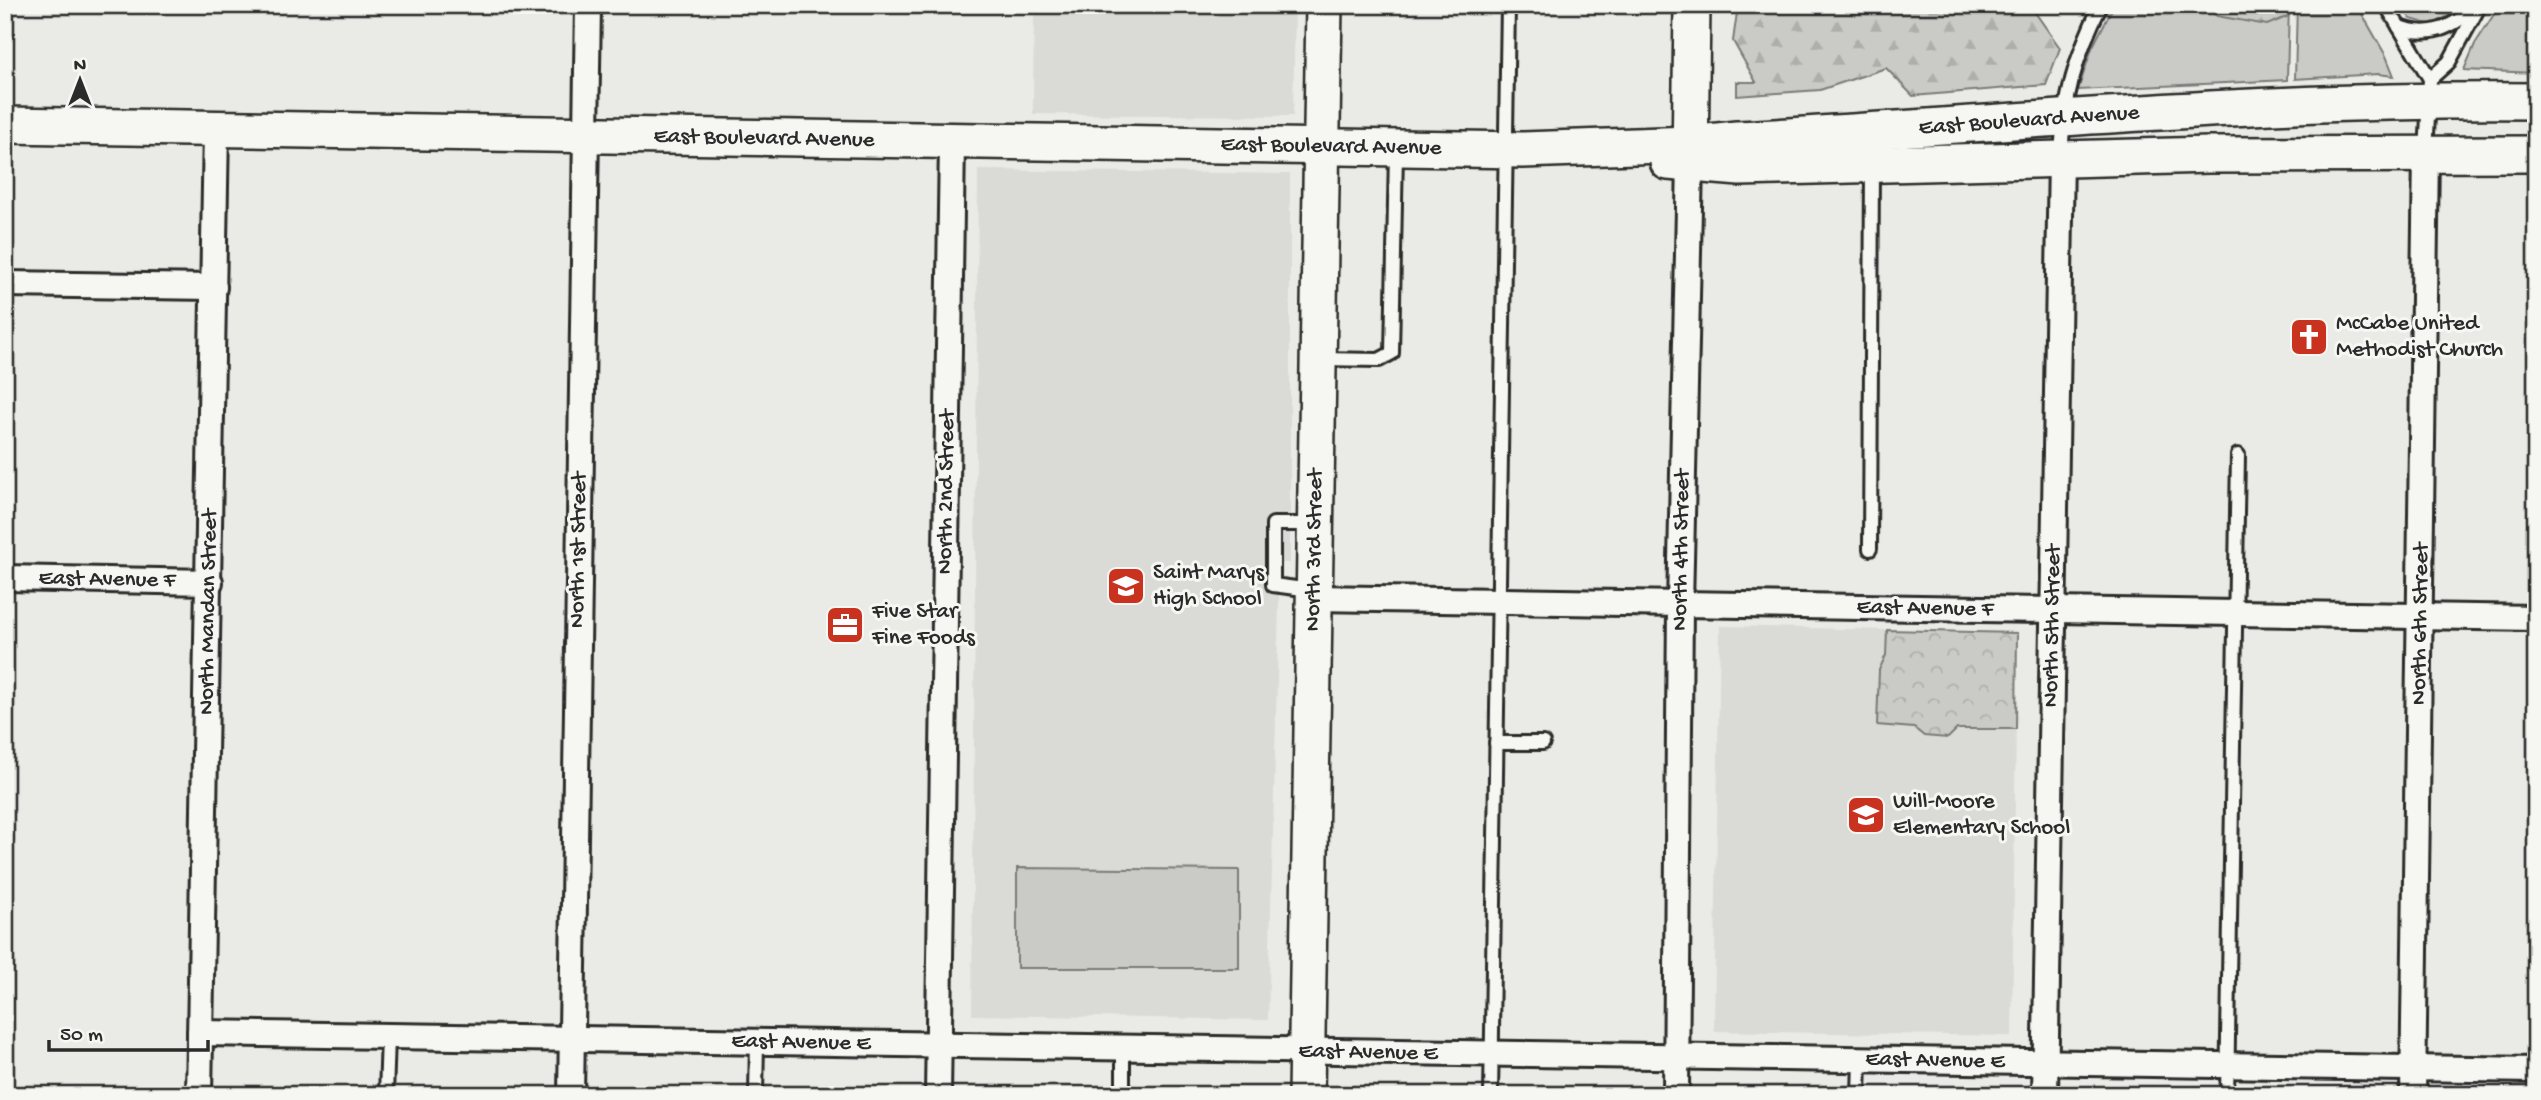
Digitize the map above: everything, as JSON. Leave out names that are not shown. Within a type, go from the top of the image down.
[{"type":"street","name":"North 1st Street","points":[[571,1095],[588,5]]},
{"type":"street","name":"North 3rd Street","points":[[1306,1095],[1324,5]]},
{"type":"street","name":"North 4th Street","points":[[1676,1095],[1680,605],[1692,5]]},
{"type":"street","name":"East Boulevard Avenue","points":[[5,125],[1690,154],[2063,119],[2429,90],[2536,101]]},
{"type":"street","name":"North Mandan Street","points":[[199,1095],[216,130]]},
{"type":"street","name":"North 2nd Street","points":[[937,1095],[952,142]]},
{"type":"street","name":"North 6th Street","points":[[2413,1095],[2426,153]]},
{"type":"street","name":"East Boulevard Avenue","points":[[1690,154],[1740,168],[2061,158],[2536,154]]},
{"type":"street","name":"North 5th Street","points":[[2045,1095],[2061,158]]},
{"type":"street","points":[[5,284],[214,287]]},
{"type":"street","name":"East Avenue F","points":[[5,578],[210,582]]},
{"type":"street","name":"East Avenue F","points":[[1314,594],[1499,602],[2536,618]]},
{"type":"street","name":"East Avenue E","points":[[200,1034],[2536,1070]]},
{"type":"lane","points":[[1491,1095],[1499,602],[1515,150],[1508,5]]},
{"type":"lane","points":[[2061,158],[2063,119],[2073,73],[2101,5]]},
{"type":"lane","points":[[2386,5],[2429,90],[2426,153]]},
{"type":"lane","points":[[2399,27],[2417,34],[2433,33],[2455,24],[2480,5]]},
{"type":"lane","points":[[2429,90],[2449,62],[2480,5]]},
{"type":"lane","points":[[1318,359],[1379,360],[1392,353],[1396,148]]},
{"type":"lane","points":[[1870,549],[1872,162]]},
{"type":"lane","points":[[2227,1095],[2238,455]]},
{"type":"lane","points":[[1496,743],[1543,743]]},
{"type":"lane","points":[[386,1095],[388,1037]]},
{"type":"lane","points":[[756,1095],[757,1042]]},
{"type":"lane","points":[[1123,1050],[1123,1095]]},
{"type":"lane","points":[[1860,1060],[1860,1095]]},
{"type":"shaded area","points":[[1034,5],[1295,5],[1293,116],[1033,114]]},
{"type":"shaded area","name":"Saint Marys High School","points":[[978,170],[1290,174],[1290,563],[1280,563],[1268,1020],[972,1015]]},
{"type":"shaded area","name":"Will-Moore Elementary School","points":[[1720,626],[2017,633],[2012,1036],[1714,1031]]},
{"type":"green space","points":[[1738,5],[2033,5],[2032,8],[2060,48],[2046,85],[1913,96],[1886,68],[1820,90],[1737,96],[1737,82],[1756,82],[1733,41]]},
{"type":"green space","points":[[2114,5],[2289,5],[2287,80],[2078,90],[2092,48]]},
{"type":"green space","points":[[2201,5],[2289,5],[2289,16],[2267,25],[2217,16]]},
{"type":"green space","points":[[2297,5],[2357,5],[2386,56],[2394,76],[2378,74],[2295,79]]},
{"type":"green space","points":[[2400,5],[2458,5],[2453,13],[2432,25],[2411,19]]},
{"type":"green space","points":[[2500,5],[2536,5],[2536,73],[2464,70],[2475,44]]},
{"type":"green space","points":[[1887,630],[2017,633],[2016,729],[1957,729],[1948,738],[1924,736],[1914,728],[1877,725],[1879,670],[1886,655]]},
{"type":"green space","points":[[1017,868],[1239,870],[1239,968],[1017,968]]},
{"type":"place","name":"McCabe United Methodist Church","points":[[2309,337]]},
{"type":"place","name":"Saint Marys High School","points":[[1126,586]]},
{"type":"place","name":"Five Star Fine Foods","points":[[845,625]]},
{"type":"place","name":"Will-Moore Elementary School","points":[[1866,815]]}]
